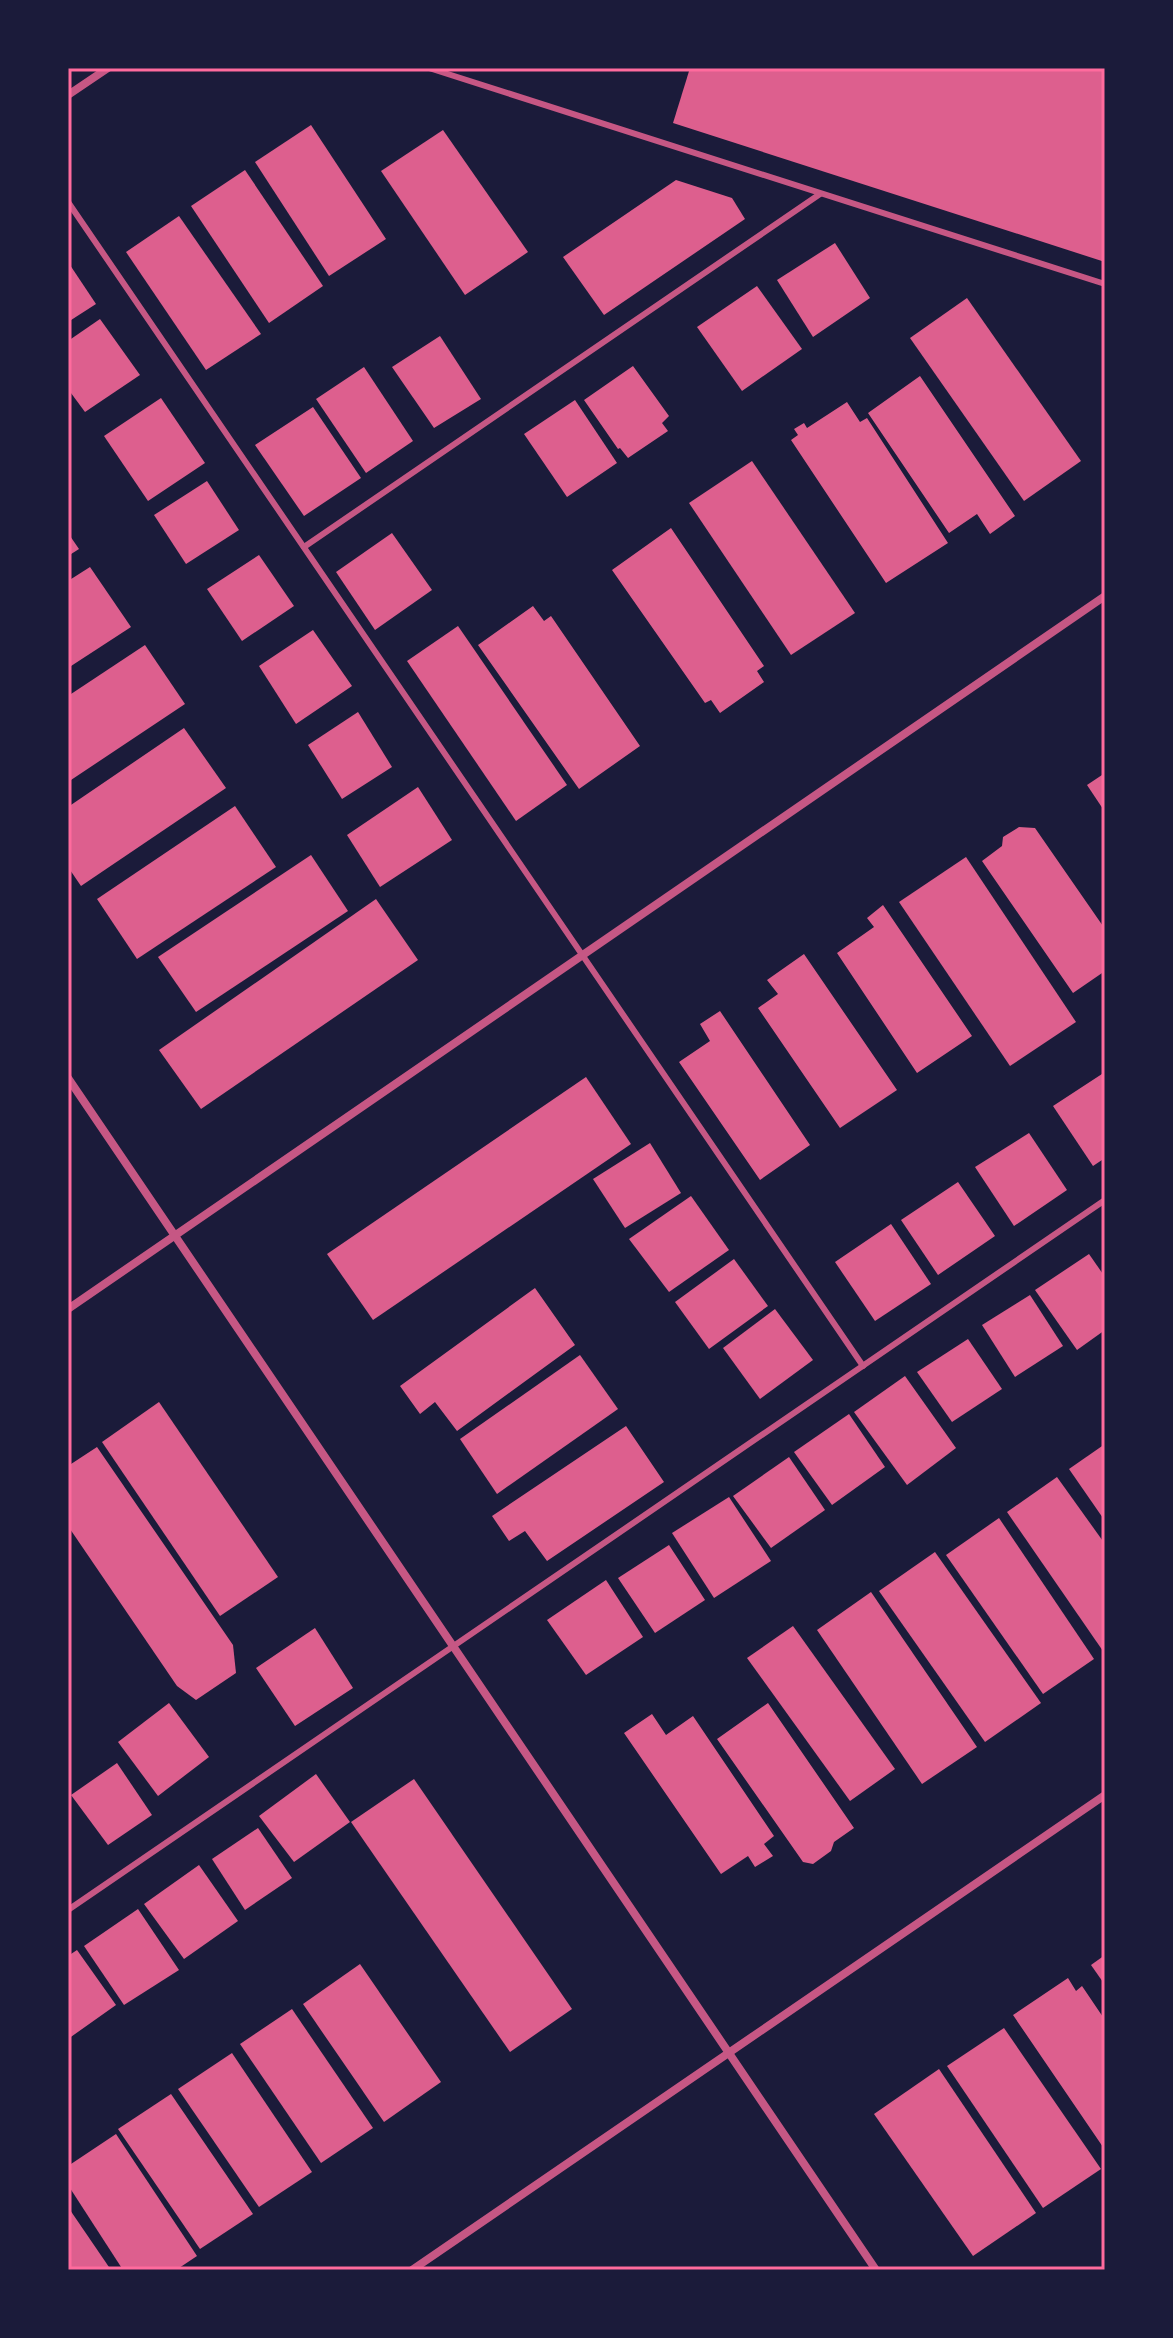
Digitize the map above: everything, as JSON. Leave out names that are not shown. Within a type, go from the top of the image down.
[{"type":"street","points":[[68,95],[108,68]]},
{"type":"street","points":[[68,1309],[1105,596]]},
{"type":"street","points":[[68,1078],[876,2270]]},
{"type":"street","points":[[412,2270],[1105,1795]]},
{"type":"lane","points":[[429,68],[1105,284]]},
{"type":"lane","points":[[304,547],[820,194]]},
{"type":"lane","points":[[68,202],[863,1366]]},
{"type":"lane","points":[[68,1910],[1105,1200]]},
{"type":"building","points":[[690,68],[1105,68],[1105,262],[673,123]]},
{"type":"building","points":[[311,125],[386,239],[329,276],[255,162]]},
{"type":"building","points":[[443,130],[528,252],[465,295],[381,171]]},
{"type":"building","points":[[245,170],[323,286],[269,323],[191,206]]},
{"type":"building","points":[[676,180],[732,198],[745,219],[604,315],[563,257]]},
{"type":"building","points":[[179,216],[261,334],[206,370],[126,252]]},
{"type":"building","points":[[835,243],[870,298],[813,337],[777,280]]},
{"type":"building","points":[[68,262],[96,304],[68,322]]},
{"type":"building","points":[[757,286],[802,349],[742,391],[697,327]]},
{"type":"building","points":[[967,298],[1081,461],[1024,501],[910,338]]},
{"type":"building","points":[[100,319],[140,375],[85,412],[68,389],[68,341]]},
{"type":"building","points":[[440,336],[481,399],[434,428],[392,367]]},
{"type":"building","points":[[633,366],[669,416],[662,423],[668,431],[628,458],[618,449],[584,400]]},
{"type":"building","points":[[364,367],[413,441],[366,473],[316,399]]},
{"type":"building","points":[[920,376],[1015,516],[990,534],[977,514],[949,533],[868,413]]},
{"type":"building","points":[[161,398],[205,463],[148,501],[104,436]]},
{"type":"building","points":[[575,400],[617,463],[567,497],[524,434]]},
{"type":"building","points":[[847,402],[860,422],[867,418],[948,543],[886,583],[791,440],[798,435],[794,429],[804,423],[807,428]]},
{"type":"building","points":[[313,407],[361,478],[304,516],[255,445]]},
{"type":"building","points":[[752,461],[855,613],[791,655],[689,503]]},
{"type":"building","points":[[207,481],[239,530],[186,564],[154,515]]},
{"type":"building","points":[[671,528],[764,666],[757,671],[764,682],[720,713],[711,700],[705,703],[612,570]]},
{"type":"building","points":[[68,533],[79,549],[68,556]]},
{"type":"building","points":[[392,533],[432,590],[375,630],[336,572]]},
{"type":"building","points":[[259,555],[294,606],[242,641],[207,589]]},
{"type":"building","points":[[90,567],[131,627],[68,668],[68,581]]},
{"type":"building","points":[[533,606],[544,621],[551,616],[640,746],[579,789],[478,645]]},
{"type":"building","points":[[458,626],[567,785],[516,821],[407,661]]},
{"type":"building","points":[[313,630],[352,686],[296,724],[259,666]]},
{"type":"building","points":[[145,645],[185,704],[68,782],[68,696]]},
{"type":"building","points":[[358,712],[392,767],[342,799],[308,745]]},
{"type":"building","points":[[184,728],[226,788],[81,886],[68,867],[68,807]]},
{"type":"building","points":[[1105,773],[1105,812],[1087,785]]},
{"type":"building","points":[[418,787],[452,840],[380,887],[347,835]]},
{"type":"building","points":[[235,806],[276,867],[137,959],[97,899]]},
{"type":"building","points":[[1019,827],[1035,828],[1105,929],[1105,971],[1073,993],[982,861],[1002,846],[1003,837]]},
{"type":"building","points":[[311,855],[348,911],[196,1012],[158,957]]},
{"type":"building","points":[[966,857],[1076,1022],[1010,1066],[899,902]]},
{"type":"building","points":[[376,899],[418,960],[201,1109],[159,1050]]},
{"type":"building","points":[[883,905],[972,1036],[917,1073],[837,953],[874,927],[867,918]]},
{"type":"building","points":[[804,954],[897,1090],[840,1128],[758,1008],[778,994],[767,980]]},
{"type":"building","points":[[720,1011],[810,1145],[760,1180],[679,1062],[710,1041],[700,1024]]},
{"type":"building","points":[[1105,1072],[1105,1158],[1093,1166],[1053,1106]]},
{"type":"building","points":[[586,1077],[631,1144],[373,1320],[327,1254]]},
{"type":"building","points":[[1029,1133],[1067,1190],[1014,1226],[975,1167]]},
{"type":"building","points":[[650,1143],[681,1193],[625,1228],[593,1179]]},
{"type":"building","points":[[958,1182],[995,1236],[938,1275],[901,1220]]},
{"type":"building","points":[[691,1196],[729,1250],[669,1292],[629,1239]]},
{"type":"building","points":[[891,1224],[931,1284],[875,1321],[835,1262]]},
{"type":"building","points":[[1089,1254],[1105,1277],[1105,1330],[1077,1350],[1035,1290]]},
{"type":"building","points":[[734,1259],[768,1306],[709,1349],[675,1302]]},
{"type":"building","points":[[535,1288],[575,1345],[457,1431],[435,1402],[420,1414],[400,1386]]},
{"type":"building","points":[[1030,1295],[1063,1346],[1015,1377],[982,1325]]},
{"type":"building","points":[[775,1309],[813,1360],[760,1399],[723,1348]]},
{"type":"building","points":[[968,1339],[1002,1389],[952,1422],[917,1372]]},
{"type":"building","points":[[580,1355],[618,1409],[497,1494],[460,1439]]},
{"type":"building","points":[[905,1376],[956,1448],[907,1485],[854,1412]]},
{"type":"building","points":[[159,1402],[278,1577],[220,1616],[102,1442]]},
{"type":"building","points":[[849,1414],[885,1467],[832,1505],[794,1452]]},
{"type":"building","points":[[626,1426],[664,1482],[547,1561],[525,1531],[509,1541],[492,1516]]},
{"type":"building","points":[[1105,1444],[1105,1521],[1069,1469]]},
{"type":"building","points":[[97,1447],[233,1645],[236,1673],[196,1700],[177,1686],[68,1526],[68,1466]]},
{"type":"building","points":[[789,1457],[825,1510],[771,1548],[733,1496]]},
{"type":"building","points":[[1057,1477],[1105,1544],[1105,1654],[1007,1512]]},
{"type":"building","points":[[729,1497],[771,1561],[714,1598],[672,1533]]},
{"type":"building","points":[[999,1518],[1094,1659],[1043,1694],[946,1555]]},
{"type":"building","points":[[669,1545],[705,1600],[655,1633],[618,1578]]},
{"type":"building","points":[[935,1552],[1041,1703],[985,1742],[879,1591]]},
{"type":"building","points":[[606,1580],[643,1637],[586,1675],[547,1620]]},
{"type":"building","points":[[871,1592],[977,1747],[922,1784],[817,1630]]},
{"type":"building","points":[[793,1626],[895,1769],[850,1801],[747,1658]]},
{"type":"building","points":[[315,1628],[353,1688],[295,1726],[256,1668]]},
{"type":"building","points":[[169,1703],[209,1757],[158,1796],[118,1742]]},
{"type":"building","points":[[768,1703],[854,1828],[834,1842],[831,1851],[813,1864],[803,1862],[717,1739]]},
{"type":"building","points":[[652,1714],[666,1735],[693,1716],[774,1836],[764,1844],[773,1856],[755,1867],[748,1856],[721,1874],[624,1733]]},
{"type":"building","points":[[117,1763],[152,1815],[108,1845],[71,1795]]},
{"type":"building","points":[[316,1774],[350,1822],[294,1862],[259,1816]]},
{"type":"building","points":[[414,1779],[572,2009],[510,2052],[351,1822]]},
{"type":"building","points":[[258,1828],[292,1878],[245,1910],[212,1859]]},
{"type":"building","points":[[199,1865],[238,1921],[184,1959],[144,1904]]},
{"type":"building","points":[[138,1909],[179,1970],[124,2005],[84,1946]]},
{"type":"building","points":[[77,1950],[116,2005],[68,2039],[68,1956]]},
{"type":"building","points":[[1105,1955],[1105,1985],[1091,1965]]},
{"type":"building","points":[[360,1964],[441,2082],[384,2122],[303,2004]]},
{"type":"building","points":[[1068,1978],[1076,1991],[1082,1986],[1105,2020],[1105,2150],[1013,2015]]},
{"type":"building","points":[[292,2009],[373,2128],[321,2163],[240,2044]]},
{"type":"building","points":[[1004,2028],[1101,2169],[1043,2208],[947,2066]]},
{"type":"building","points":[[232,2053],[312,2172],[259,2207],[178,2089]]},
{"type":"building","points":[[939,2069],[1036,2213],[973,2256],[874,2114]]},
{"type":"building","points":[[171,2094],[253,2214],[200,2249],[118,2129]]},
{"type":"building","points":[[116,2134],[197,2256],[176,2270],[123,2270],[68,2185],[68,2166]]},
{"type":"building","points":[[68,2207],[111,2270],[68,2270]]}]
